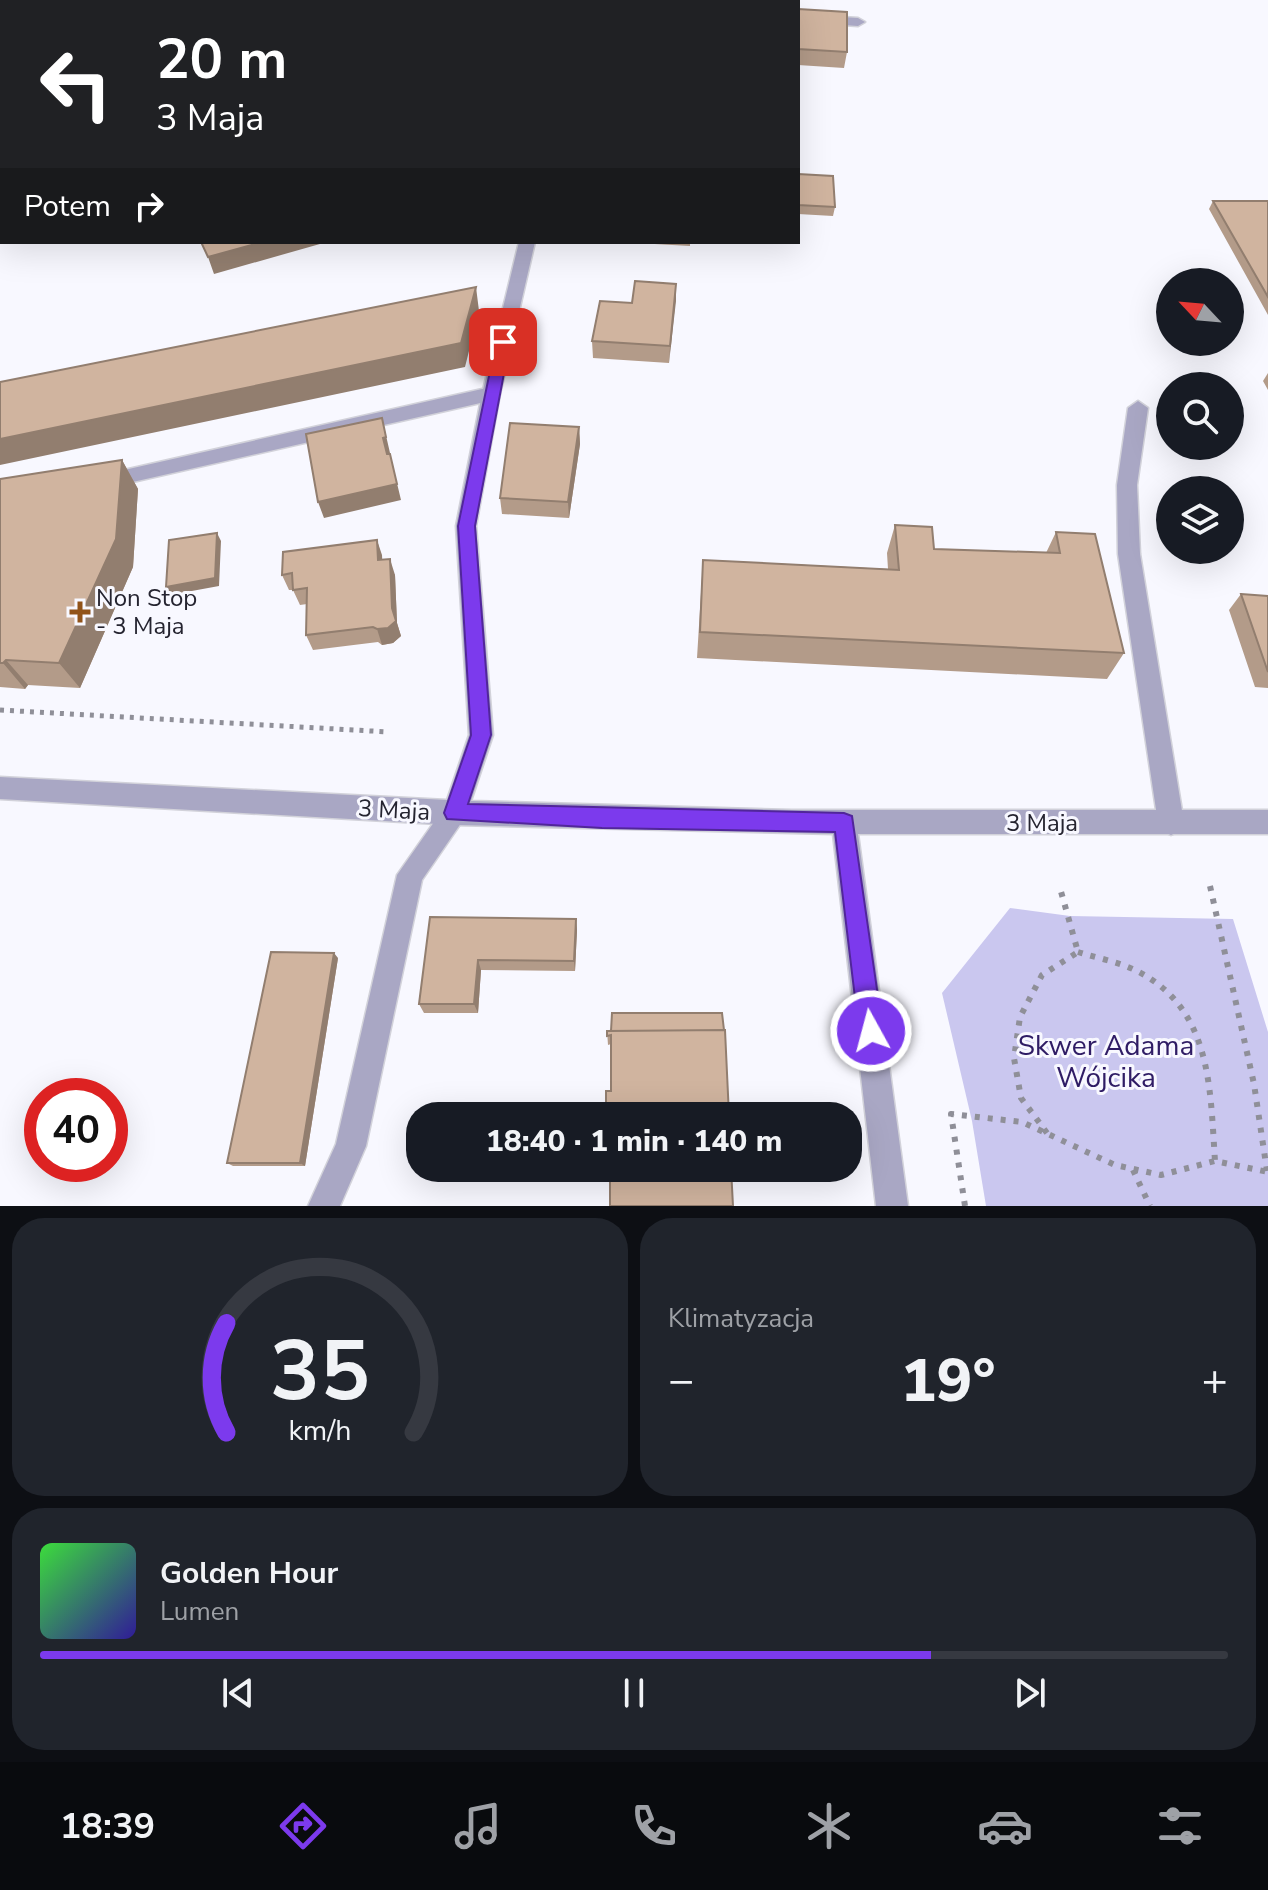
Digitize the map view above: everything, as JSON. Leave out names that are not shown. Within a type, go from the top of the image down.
[{"type":"street","points":[[800,18],[858,22]]},
{"type":"street","points":[[324,1206],[351,1146],[410,875],[455,813],[481,735],[466,526],[491,394],[527,244]]},
{"type":"street","points":[[89,485],[491,394]]},
{"type":"street","points":[[1138,408],[1127,485],[1129,554],[1171,823]]},
{"type":"street","name":"3 Maja","points":[[0,788],[602,819],[1268,822]]},
{"type":"street","points":[[844,822],[892,1206]]},
{"type":"path","points":[[0,710],[389,732]]},
{"type":"path","points":[[965,1206],[951,1114],[1022,1122],[1115,1165],[1161,1175],[1215,1161],[1268,1172],[1254,1084],[1210,886]]},
{"type":"path","points":[[1060,888],[1078,952]]},
{"type":"path","points":[[1047,1134],[1021,1098],[1014,1058],[1020,1017],[1042,975],[1078,952],[1137,970],[1187,1009],[1201,1041],[1215,1161]]},
{"type":"path","points":[[1133,1169],[1150,1206]]},
{"type":"green space","name":"Skwer Adama Wójcika","points":[[1010,908],[1070,916],[1233,919],[1268,1032],[1268,1206],[986,1206],[972,1121],[942,993]]},
{"type":"building","points":[[800,9],[847,12],[847,52],[800,49]]},
{"type":"building","points":[[800,174],[833,176],[835,207],[800,205]]},
{"type":"building","points":[[1213,201],[1268,201],[1268,297]]},
{"type":"building","points":[[202,244],[255,244],[208,257]]},
{"type":"building","points":[[635,281],[676,284],[670,346],[592,341],[600,301],[632,303]]},
{"type":"building","points":[[476,287],[461,343],[0,439],[0,382]]},
{"type":"building","points":[[382,418],[386,437],[383,438],[397,484],[318,502],[306,434]]},
{"type":"building","points":[[510,423],[579,427],[568,502],[500,498]]},
{"type":"building","points":[[122,460],[116,539],[59,663],[6,660],[0,663],[0,479]]},
{"type":"building","points":[[895,525],[932,527],[934,549],[1060,553],[1056,532],[1095,534],[1124,653],[700,632],[703,560],[899,570]]},
{"type":"building","points":[[217,533],[215,578],[166,587],[169,540]]},
{"type":"building","points":[[377,540],[378,560],[390,559],[392,608],[396,621],[388,628],[306,635],[307,588],[293,590],[292,573],[282,575],[283,552]]},
{"type":"building","points":[[1241,594],[1268,596],[1268,672]]},
{"type":"building","points":[[430,917],[576,919],[574,961],[478,960],[474,1004],[419,1004]]},
{"type":"building","points":[[271,952],[334,953],[300,1163],[227,1163]]},
{"type":"building","points":[[612,1013],[722,1013],[724,1030],[611,1031]]},
{"type":"building","points":[[725,1030],[728,1102],[606,1102],[606,1091],[611,1091],[611,1035],[607,1036],[607,1031]]},
{"type":"building","points":[[610,1182],[732,1182],[733,1206],[610,1206]]},
{"type":"place","name":"Non Stop - 3 Maja","points":[[80,612]]},
{"type":"route","points":[[503,342],[466,526],[481,735],[455,813],[602,819],[844,822],[871,1031]]}]
